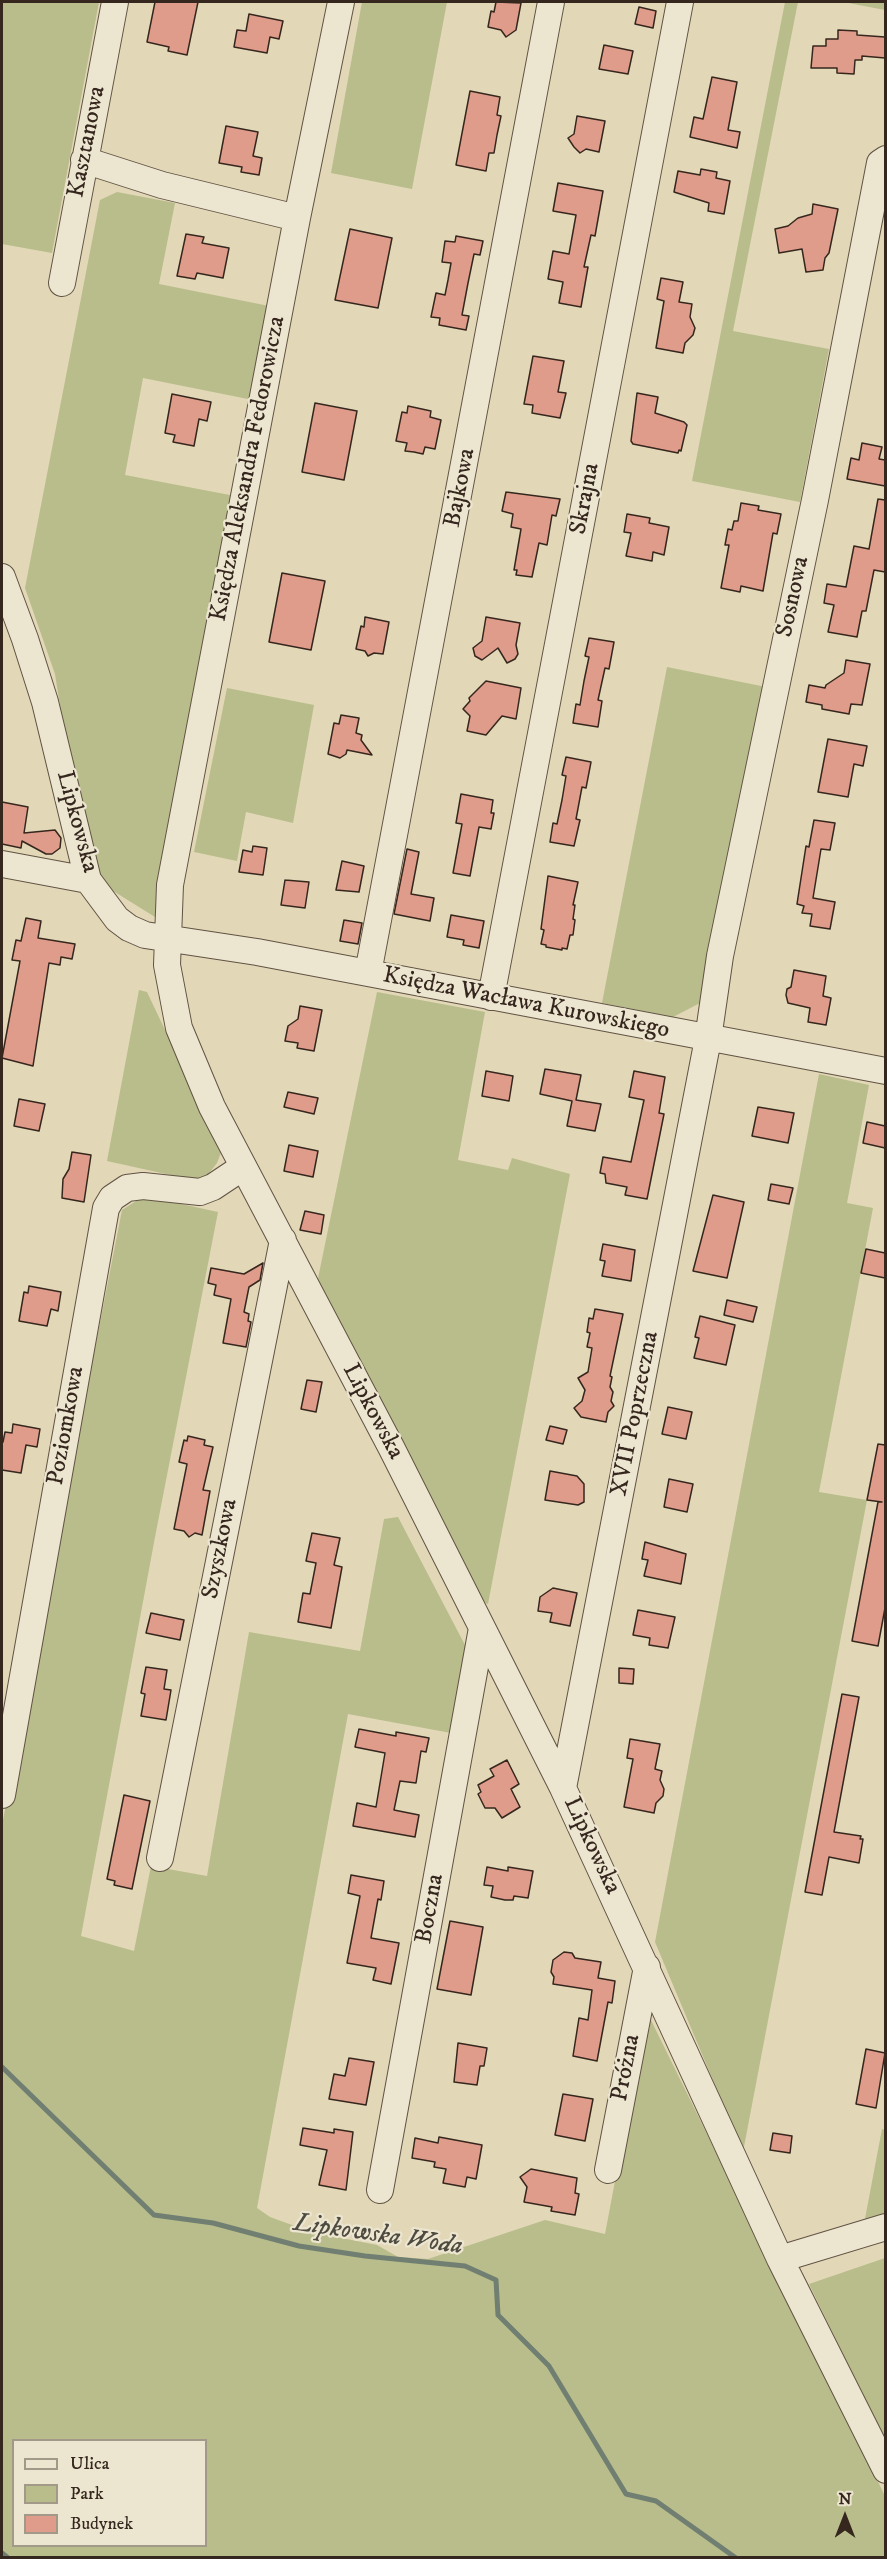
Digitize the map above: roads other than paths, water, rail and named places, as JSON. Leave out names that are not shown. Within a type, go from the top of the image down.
[{"type":"street","name":"Kasztanowa","points":[[62,284],[115,2]]},
{"type":"street","name":"Księdza Aleksandra Fedorowicza","points":[[167,937],[170,885],[176,847],[341,2]]},
{"type":"street","name":"Bajkowa","points":[[368,973],[487,354],[551,2]]},
{"type":"street","name":"Skrajna","points":[[491,997],[680,2]]},
{"type":"street","name":"Sosnowa","points":[[708,1039],[720,956],[815,500],[880,163],[885,159]]},
{"type":"street","points":[[84,160],[162,185],[297,218]]},
{"type":"street","name":"Lipkowska","points":[[2,577],[45,702],[88,880],[117,919],[129,928],[144,935],[167,937],[170,983],[179,1028],[208,1098],[563,1788],[780,2259],[885,2470]]},
{"type":"street","points":[[2,864],[88,880]]},
{"type":"street","name":"Księdza Wacława Kurowskiego","points":[[167,937],[885,1071]]},
{"type":"street","name":"XVII Poprzeczna","points":[[563,1788],[708,1039]]},
{"type":"street","name":"Poziomkowa","points":[[2,1795],[106,1208],[112,1198],[127,1188],[143,1186],[200,1192],[213,1187],[243,1167]]},
{"type":"street","name":"Szyszkowa","points":[[160,1858],[283,1240]]},
{"type":"street","name":"Boczna","points":[[380,2190],[482,1628]]},
{"type":"street","name":"Próżna","points":[[608,2170],[647,1967]]},
{"type":"street","points":[[780,2259],[885,2227]]},
{"type":"waterway","name":"Lipkowska Woda","points":[[2,2067],[154,2215],[213,2223],[299,2246],[365,2256],[465,2266],[496,2280],[498,2315],[549,2366],[626,2494],[656,2501],[736,2558]]},
{"type":"waterway","points":[[2,2553],[8,2558]]}]
